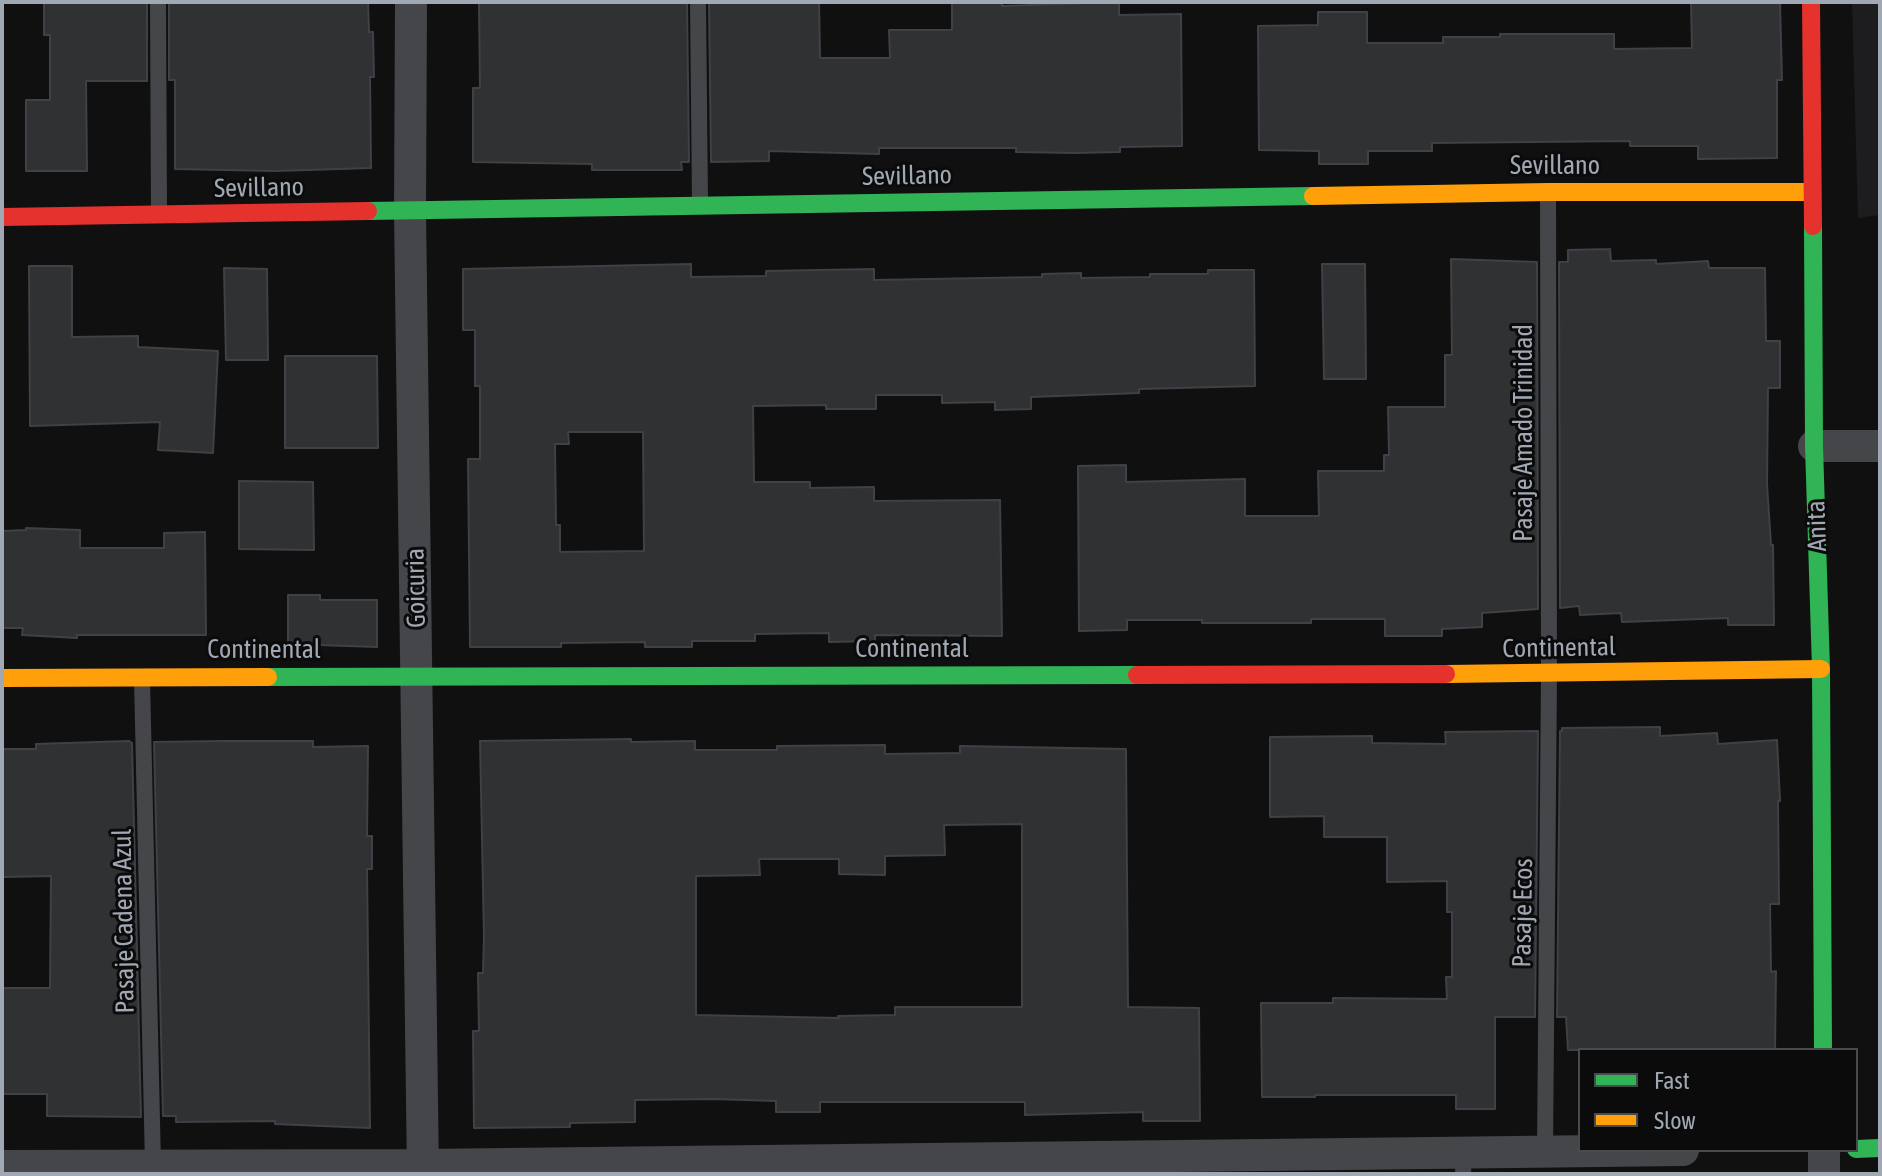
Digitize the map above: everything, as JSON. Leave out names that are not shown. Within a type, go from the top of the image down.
[{"type":"street","name":"Goicuria","points":[[411,2],[410,211],[423,1170]]},
{"type":"street","name":"Anita","points":[[1811,2],[1823,1048]]},
{"type":"street","name":"Sevillano","points":[[2,217],[1548,192],[1812,192]]},
{"type":"street","points":[[1814,446],[1880,446]]},
{"type":"street","name":"Continental","points":[[2,678],[1549,674],[1821,669]]},
{"type":"street","points":[[1858,1149],[1880,1148]]},
{"type":"street","points":[[2,1166],[153,1165],[423,1170],[1464,1163],[1545,1151],[1578,1151]]},
{"type":"street","points":[[1824,1152],[1824,1174]]},
{"type":"lane","points":[[158,2],[159,216]]},
{"type":"lane","points":[[698,2],[700,205]]},
{"type":"lane","name":"Pasaje Amado Trinidad","points":[[1548,192],[1549,674]]},
{"type":"lane","name":"Pasaje Ecos","points":[[1545,1151],[1549,674]]},
{"type":"lane","name":"Pasaje Cadena Azul","points":[[142,676],[153,1165]]},
{"type":"shaded area","points":[[1852,2],[1880,2],[1880,215],[1858,218]]},
{"type":"building","points":[[44,2],[147,2],[147,81],[86,81],[87,171],[26,171],[26,100],[50,100],[50,35],[44,35]]},
{"type":"building","points":[[169,2],[368,2],[369,32],[373,32],[374,77],[370,77],[371,168],[275,171],[175,169],[175,80],[169,80]]},
{"type":"building","points":[[479,2],[687,2],[689,162],[681,162],[682,170],[592,170],[592,164],[473,162],[473,88],[480,88]]},
{"type":"building","points":[[709,2],[819,2],[820,58],[890,58],[889,30],[952,30],[952,2],[1002,2],[1002,6],[1119,2],[1119,15],[1181,14],[1182,146],[1120,147],[1120,152],[1075,153],[1016,152],[1016,148],[879,148],[879,154],[769,151],[769,161],[711,162]]},
{"type":"building","points":[[1691,2],[1780,2],[1782,80],[1777,80],[1777,158],[1698,159],[1698,146],[1630,146],[1630,141],[1432,143],[1432,151],[1368,151],[1368,164],[1319,164],[1319,151],[1259,150],[1258,26],[1318,25],[1318,12],[1367,12],[1367,43],[1443,43],[1443,37],[1500,37],[1500,34],[1614,34],[1614,49],[1692,48]]},
{"type":"building","points":[[1610,249],[1611,261],[1656,260],[1656,264],[1708,261],[1709,268],[1765,268],[1766,341],[1780,341],[1780,388],[1768,388],[1767,484],[1773,545],[1774,625],[1728,625],[1728,618],[1622,622],[1621,613],[1580,615],[1579,606],[1560,608],[1559,262],[1568,262],[1568,250]]},
{"type":"building","points":[[1451,259],[1537,262],[1538,609],[1482,613],[1482,627],[1442,629],[1442,636],[1385,636],[1385,619],[1311,619],[1311,623],[1127,620],[1127,630],[1079,631],[1078,466],[1126,465],[1126,482],[1245,479],[1245,516],[1319,516],[1318,471],[1384,471],[1384,455],[1389,455],[1388,407],[1445,407],[1445,355],[1452,355]]},
{"type":"building","points":[[691,264],[691,277],[766,276],[766,271],[874,269],[874,280],[1042,277],[1042,274],[1081,273],[1081,278],[1150,277],[1150,274],[1208,274],[1208,270],[1254,270],[1255,386],[1139,389],[1139,393],[1031,397],[1031,409],[995,410],[995,402],[942,403],[942,395],[876,395],[876,409],[826,409],[826,405],[753,406],[754,482],[810,482],[810,488],[874,487],[874,501],[1000,500],[1002,636],[875,635],[875,641],[829,642],[829,633],[755,634],[755,641],[692,641],[692,647],[645,647],[645,642],[561,643],[561,647],[470,647],[468,459],[480,459],[480,386],[475,386],[475,330],[463,330],[463,269]],"holes":[[[568,432],[643,432],[644,551],[560,552],[560,525],[556,525],[555,444],[569,444]]]},
{"type":"building","points":[[1322,264],[1365,264],[1366,379],[1324,379]]},
{"type":"building","points":[[29,266],[72,266],[72,337],[138,336],[138,347],[218,351],[213,453],[158,450],[160,422],[30,426]]},
{"type":"building","points":[[224,268],[267,269],[268,360],[226,360]]},
{"type":"building","points":[[285,356],[377,356],[378,448],[285,448]]},
{"type":"building","points":[[239,481],[313,482],[314,550],[239,549]]},
{"type":"building","points":[[26,528],[80,530],[80,548],[164,548],[164,533],[205,532],[206,635],[77,635],[77,638],[22,635],[23,628],[2,628],[2,531]]},
{"type":"building","points":[[288,595],[320,595],[320,600],[377,600],[377,647],[288,644]]},
{"type":"building","points":[[1660,727],[1660,736],[1717,733],[1718,744],[1777,740],[1779,904],[1770,904],[1771,972],[1776,971],[1775,1048],[1568,1050],[1566,1017],[1557,1017],[1562,728]]},
{"type":"building","points":[[1538,731],[1535,1017],[1495,1017],[1495,1109],[1456,1109],[1456,1095],[1262,1097],[1261,1003],[1333,1003],[1333,998],[1447,999],[1446,977],[1452,977],[1452,912],[1447,912],[1447,881],[1387,882],[1387,837],[1324,837],[1324,816],[1270,817],[1270,737],[1372,736],[1372,743],[1446,744],[1445,732]]},
{"type":"building","points":[[313,741],[313,747],[368,746],[367,836],[372,836],[372,869],[367,869],[370,1128],[275,1124],[275,1121],[176,1122],[176,1116],[163,1116],[154,742]]},
{"type":"building","points":[[480,741],[695,741],[695,750],[885,745],[885,754],[960,753],[960,746],[1126,749],[1128,1007],[1199,1008],[1200,1121],[1143,1121],[1143,1112],[1025,1115],[1025,1102],[820,1102],[820,1112],[776,1112],[776,1101],[714,1099],[635,1100],[635,1122],[570,1123],[570,1127],[474,1128],[473,1031],[479,1031],[478,973],[483,973],[484,937]],"holes":[[[1022,824],[1022,1007],[895,1007],[895,1015],[839,1018],[696,1015],[696,876],[760,875],[759,859],[839,859],[839,874],[885,875],[885,856],[945,855],[944,825]]]},
{"type":"building","points":[[132,743],[141,1117],[47,1116],[47,1094],[2,1094],[2,988],[50,988],[51,876],[2,877],[2,749],[36,749],[36,744]]},
{"type":"traffic: fast","points":[[368,211],[1313,196]]},
{"type":"traffic: fast","points":[[1813,226],[1814,446],[1821,669],[1823,1048]]},
{"type":"traffic: fast","points":[[268,677],[1137,675]]},
{"type":"traffic: fast","points":[[1858,1149],[1880,1148]]},
{"type":"traffic: slow","points":[[1313,196],[1812,192]]},
{"type":"traffic: slow","points":[[1446,674],[1821,669]]},
{"type":"traffic: slow","points":[[2,678],[268,677]]},
{"type":"traffic: jam","points":[[1811,2],[1813,226]]},
{"type":"traffic: jam","points":[[2,217],[368,211]]},
{"type":"traffic: jam","points":[[1137,675],[1446,674]]}]
